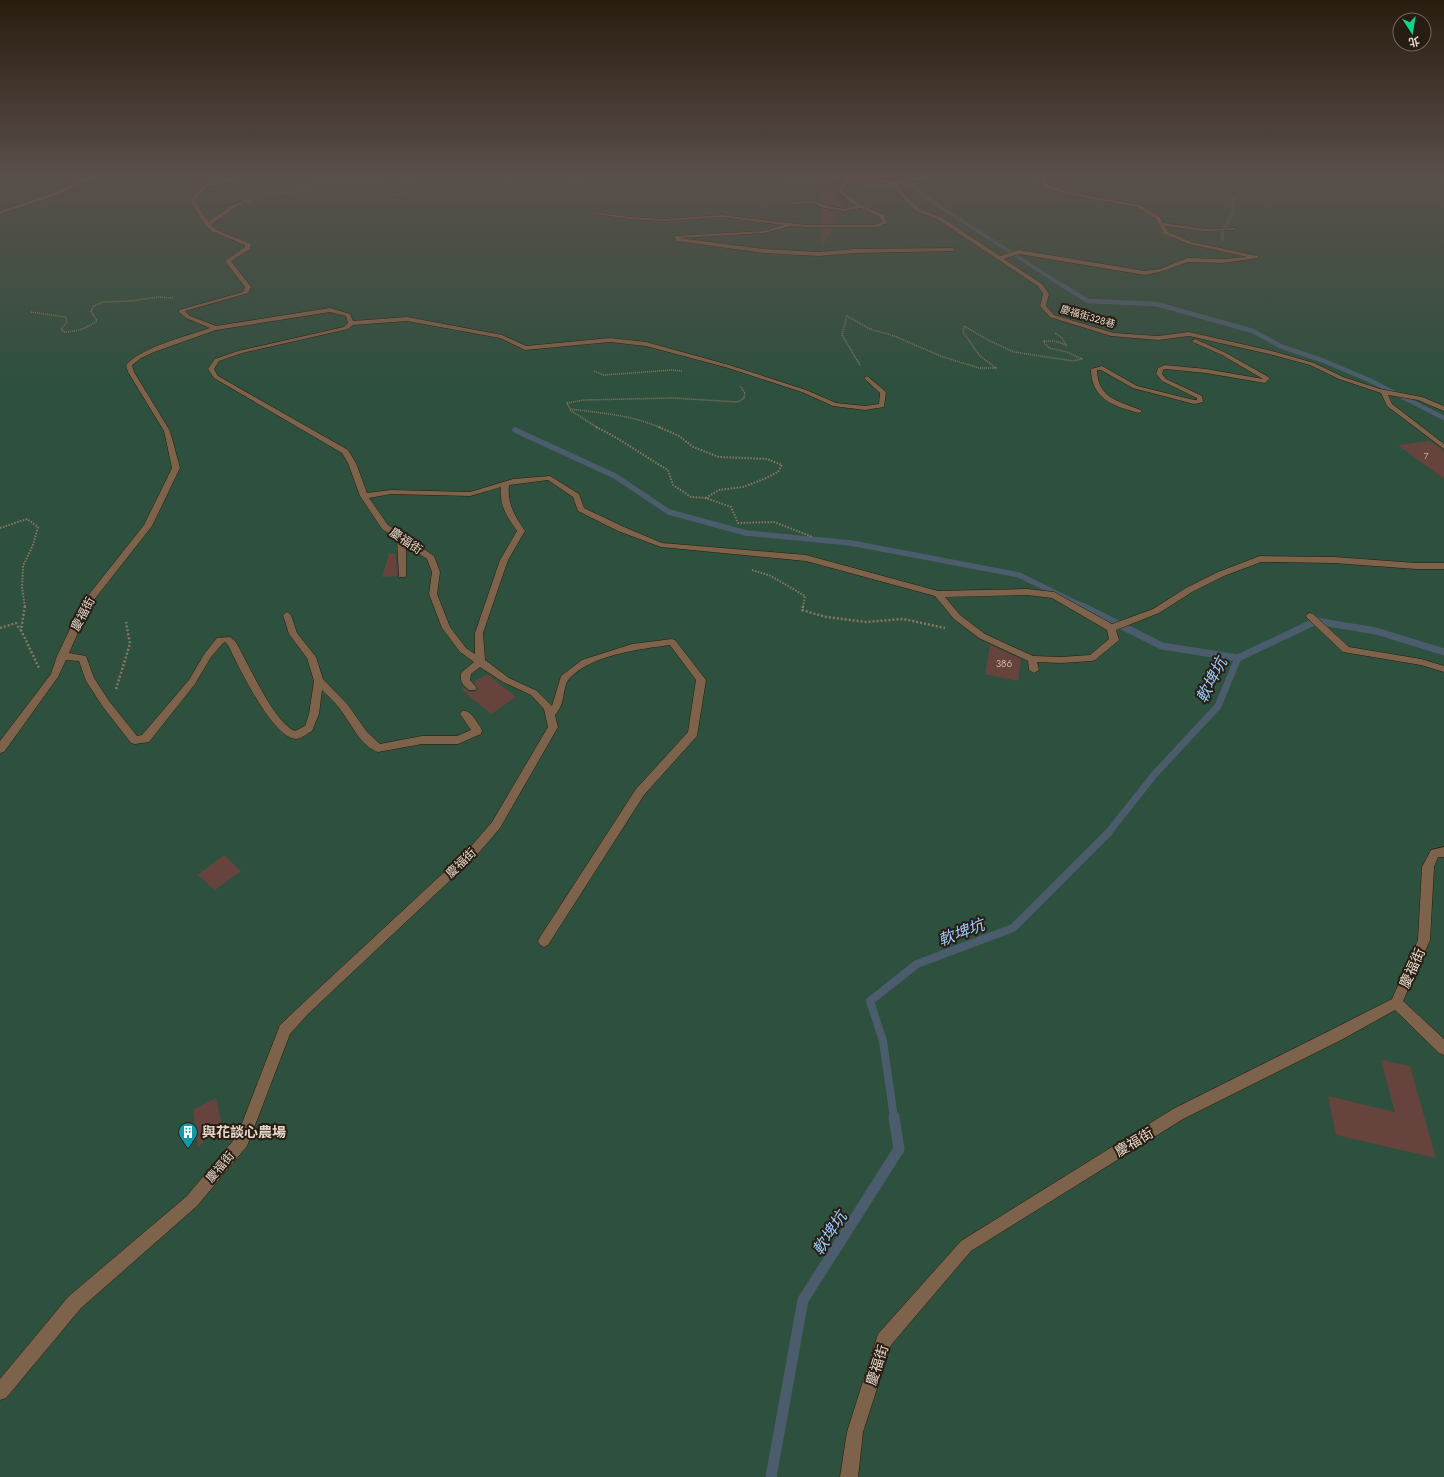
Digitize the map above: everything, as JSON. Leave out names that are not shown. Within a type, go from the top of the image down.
[{"type":"street","points":[[215,328],[185,316],[181,312],[188,308],[245,293],[248,287],[228,261],[248,248],[248,244],[242,242]]},
{"type":"street","points":[[692,242],[764,251],[819,254],[855,250],[952,250]]},
{"type":"street","name":"慶福街328巷","points":[[975,242],[1040,285],[1046,294],[1043,306],[1052,316],[1112,335],[1158,338],[1189,334],[1270,352],[1312,364],[1342,378],[1384,392],[1420,398],[1444,410]]},
{"type":"street","points":[[1000,258],[1020,252],[1145,273],[1162,270],[1187,260],[1223,260],[1256,257],[1188,242]]},
{"type":"street","name":"慶福街","points":[[0,749],[55,675],[86,604],[148,526],[176,468],[167,431],[131,372],[129,365],[139,357],[152,351],[215,328],[330,310],[348,315],[351,323],[346,328],[335,332],[240,352],[217,360],[211,369],[216,377],[346,452],[352,463],[364,496],[385,527],[431,558],[436,572],[433,594],[446,628],[463,650],[506,680],[534,693],[548,708],[553,727],[496,825],[472,853],[304,1010],[285,1030],[242,1142],[192,1201],[75,1302],[0,1392]]},
{"type":"street","points":[[351,323],[407,319],[502,337],[525,348],[610,340],[646,344],[682,353],[804,391],[835,405],[864,408],[882,406],[883,392],[867,378]]},
{"type":"street","points":[[1139,411],[1122,403],[1108,400],[1097,389],[1094,368],[1102,368],[1135,387],[1194,402],[1201,400],[1200,397],[1164,380],[1159,374],[1160,369],[1165,367],[1206,371],[1265,381],[1267,378],[1218,351],[1177,335]]},
{"type":"street","points":[[1384,392],[1389,405],[1444,447]]},
{"type":"street","points":[[364,496],[391,492],[470,494],[513,481],[550,478],[576,496],[581,508],[621,529],[661,544],[806,558],[938,594],[1027,592],[1054,595],[1111,628],[1114,640],[1092,658],[1060,660],[1032,659],[982,636],[957,617],[938,594]]},
{"type":"street","points":[[472,688],[465,681],[466,673],[480,662],[478,633],[494,592],[504,560],[521,531],[508,512],[504,493],[506,483]]},
{"type":"street","points":[[400,538],[403,559],[402,575]]},
{"type":"street","points":[[1111,628],[1156,611],[1189,590],[1221,574],[1260,559],[1334,560],[1416,566],[1444,566]]},
{"type":"street","points":[[287,615],[293,634],[311,657],[319,681],[345,708],[363,735],[378,748],[422,740],[458,740],[477,731],[465,714]]},
{"type":"street","points":[[1310,616],[1346,650],[1421,662],[1444,669]]},
{"type":"street","points":[[62,656],[83,658],[90,679],[109,708],[135,740],[145,739],[192,682],[220,640],[227,639],[232,643],[252,684],[286,731],[296,735],[309,728],[314,714],[319,681]]},
{"type":"street","points":[[544,941],[640,792],[693,733],[701,680],[672,642],[632,647],[585,662],[564,678],[556,708],[550,714]]},
{"type":"street","points":[[1032,659],[1034,670]]},
{"type":"street","name":"慶福街","points":[[849,1477],[855,1432],[884,1340],[966,1246],[1178,1114],[1338,1034],[1396,1003],[1424,940],[1428,867],[1435,853],[1444,852]]},
{"type":"street","points":[[1396,1003],[1444,1048]]},
{"type":"path","points":[[31,312],[66,317],[67,322],[61,329],[64,332],[74,332],[89,327],[97,321],[91,311],[94,306],[103,302],[132,301],[158,297],[180,298]]},
{"type":"path","points":[[867,378],[842,335],[847,316],[870,329],[894,336],[943,357],[979,368],[996,368],[980,356],[963,332],[964,326],[988,340],[1014,352],[1073,362],[1082,359],[1067,352],[1049,348],[1042,341],[1056,341],[1066,345],[1062,338],[1053,331]]},
{"type":"path","points":[[594,371],[604,375],[672,370],[686,371]]},
{"type":"path","points":[[736,383],[745,393],[744,398],[738,402],[673,398],[584,400],[567,404],[570,409],[594,426],[617,437],[634,450],[668,470],[673,485],[691,497],[706,498],[731,507],[738,523],[774,522],[813,537]]},
{"type":"path","points":[[570,409],[619,415],[643,420],[679,436],[693,447],[719,458],[767,459],[782,465],[778,472],[771,476],[743,488],[719,490],[706,498]]},
{"type":"path","points":[[0,528],[27,519],[38,527],[33,544],[23,566],[22,588],[25,606],[21,630],[49,684]]},
{"type":"path","points":[[748,569],[771,576],[805,596],[802,610],[826,617],[866,622],[903,619],[948,628]]},
{"type":"path","points":[[109,708],[130,644],[126,622]]},
{"type":"path","points":[[0,628],[16,623],[24,636]]},
{"type":"green space","points":[[0,242],[1444,242],[1444,1477],[0,1477]]},
{"type":"building","points":[[821,242],[825,242],[821,250]]},
{"type":"building","points":[[1430,441],[1444,451],[1444,479],[1398,445]]},
{"type":"building","points":[[389,554],[396,554],[397,576],[382,577]]},
{"type":"building","points":[[990,645],[1021,659],[1018,681],[985,674]]},
{"type":"building","points":[[487,674],[516,697],[491,714],[462,690],[464,688],[469,692],[476,691],[478,688],[474,682]]},
{"type":"building","points":[[224,855],[241,871],[215,890],[198,875]]},
{"type":"building","points":[[1381,1060],[1410,1066],[1436,1158],[1336,1135],[1328,1096],[1395,1112]]},
{"type":"building","points":[[216,1098],[221,1121],[198,1148],[193,1110]]},
{"type":"waterway","points":[[995,242],[1063,286]]},
{"type":"waterway","points":[[1062,285],[1088,301],[1156,304],[1253,331],[1280,346],[1324,361],[1369,380],[1444,418]]},
{"type":"waterway","points":[[515,430],[615,476],[669,512],[746,533],[851,543],[1019,575],[1084,607]]},
{"type":"waterway","points":[[1084,607],[1162,646],[1238,658]]},
{"type":"waterway","name":"軟埤坑","points":[[1238,658],[1316,621],[1376,631],[1444,652]]},
{"type":"waterway","name":"軟埤坑","points":[[1108,833],[1154,775],[1218,706],[1238,658]]},
{"type":"waterway","name":"軟埤坑","points":[[894,1118],[883,1041],[870,1001],[917,964],[1013,928],[1108,833]]},
{"type":"waterway","name":"軟埤坑","points":[[771,1477],[803,1300],[899,1149],[894,1117]]},
{"type":"place","name":"與花談心農場","points":[[188,1149]]}]
